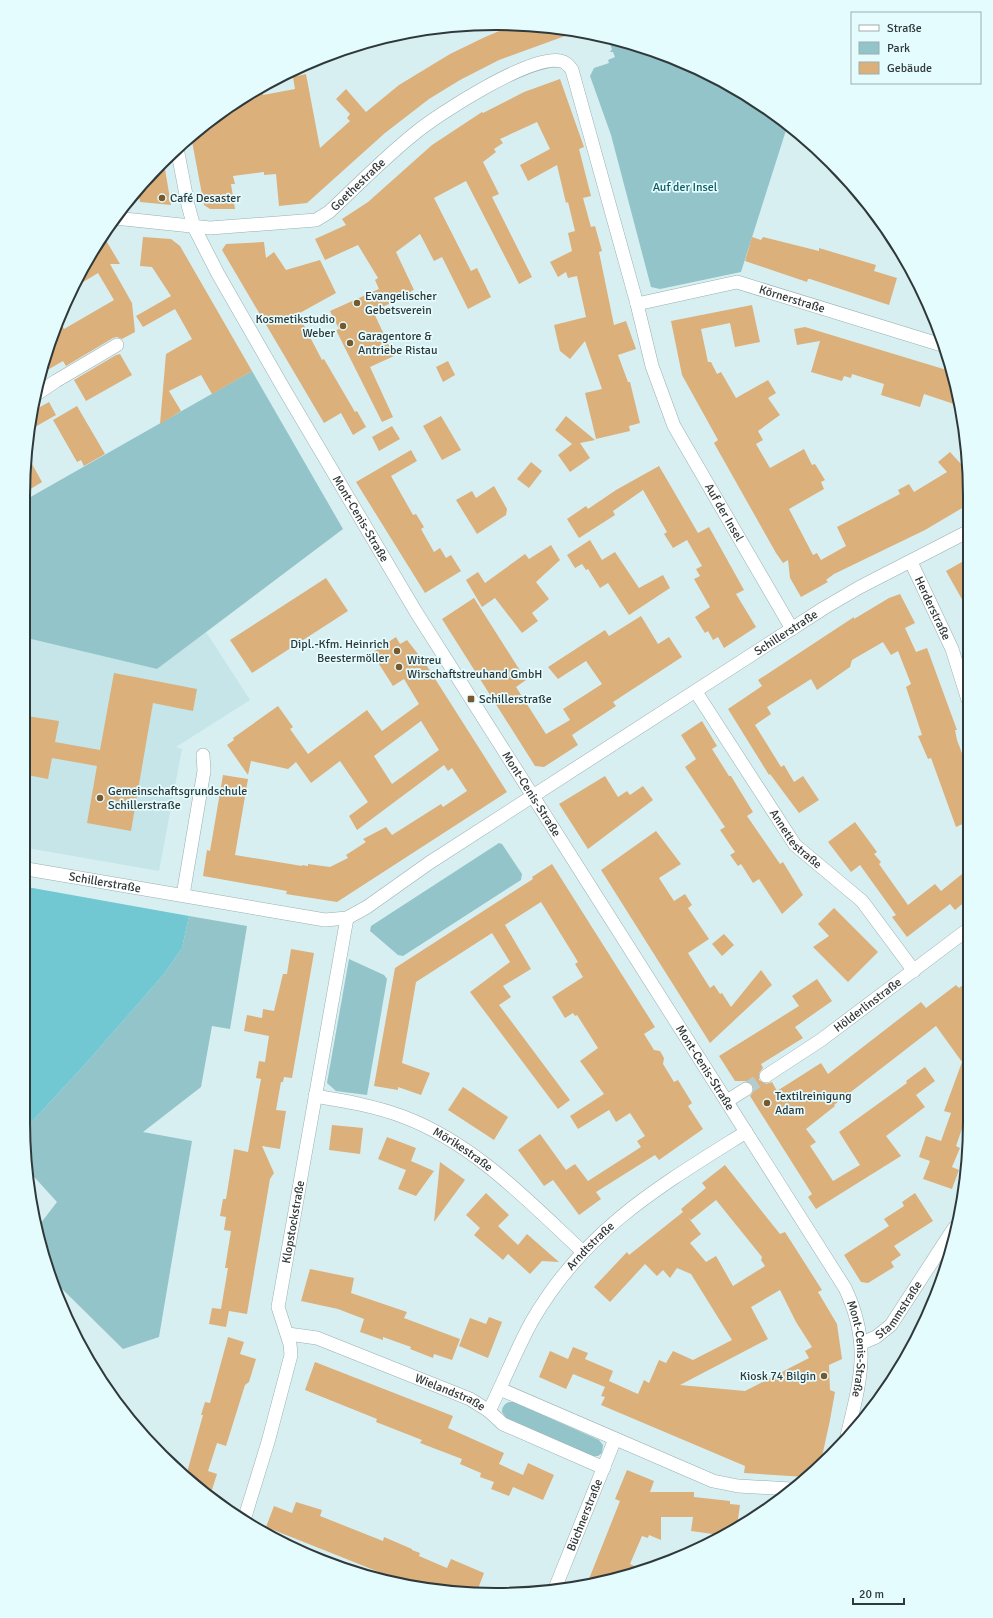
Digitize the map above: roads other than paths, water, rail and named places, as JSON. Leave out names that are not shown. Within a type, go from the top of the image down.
[{"type":"street","name":"Goethestraße","points":[[122,219],[194,227],[220,228],[316,220],[329,212],[414,134],[491,83],[544,62],[561,61],[567,63],[572,70]]},
{"type":"street","name":"Auf der Insel","points":[[572,70],[638,304],[652,366],[674,426],[792,629]]},
{"type":"street","name":"Mont-Cenis-Straße","points":[[179,156],[194,227],[218,274],[284,389],[380,552],[845,1288],[853,1305],[862,1343],[861,1376],[849,1426]]},
{"type":"street","name":"Körnerstraße","points":[[638,304],[737,282],[937,343]]},
{"type":"street","points":[[43,390],[56,380],[117,345]]},
{"type":"street","name":"Schillerstraße","points":[[30,870],[325,920],[347,918],[367,907],[429,863],[792,629],[860,587],[963,534]]},
{"type":"street","name":"Herderstraße","points":[[911,562],[952,649],[963,684]]},
{"type":"street","name":"Annettestraße","points":[[696,692],[795,845],[862,901],[914,971]]},
{"type":"street","points":[[183,895],[204,771],[203,755]]},
{"type":"street","name":"Klopstockstraße","points":[[246,1515],[268,1442],[290,1355],[288,1334],[278,1307],[347,918]]},
{"type":"street","name":"Hölderlinstraße","points":[[766,1076],[821,1040],[963,933]]},
{"type":"street","points":[[727,1102],[746,1089]]},
{"type":"street","name":"Mörikestraße","points":[[315,1096],[383,1110],[424,1126],[468,1150],[494,1170],[583,1252]]},
{"type":"street","name":"Arndtstraße","points":[[489,1411],[515,1352],[533,1319],[557,1284],[583,1252],[604,1230],[644,1197],[746,1132]]},
{"type":"street","name":"Stammstraße","points":[[862,1343],[876,1337],[891,1325],[948,1237]]},
{"type":"street","name":"Wielandstraße","points":[[288,1334],[317,1338],[470,1399],[489,1411],[502,1424],[604,1468]]},
{"type":"street","points":[[500,1389],[713,1481],[738,1486],[783,1489]]},
{"type":"street","name":"Büchnerstraße","points":[[557,1584],[615,1439]]},
{"type":"tunnel","points":[[746,1089],[766,1076]]},
{"type":"place","name":"Café Desaster","points":[[162,198]]},
{"type":"place","name":"Evangelischer Gebetsverein","points":[[357,303]]},
{"type":"place","name":"Kosmetikstudio Weber","points":[[343,326]]},
{"type":"place","name":"Garagentore & Antriebe Ristau","points":[[350,343]]},
{"type":"place","name":"Dipl.-Kfm. Heinrich Beestermöller","points":[[397,651]]},
{"type":"place","name":"Witreu Wirschaftstreuhand GmbH","points":[[399,667]]},
{"type":"place","name":"Schillerstraße","points":[[471,699]]},
{"type":"place","name":"Gemeinschaftsgrundschule Schillerstraße","points":[[100,798]]},
{"type":"place","name":"Textilreinigung Adam","points":[[767,1103]]},
{"type":"place","name":"Kiosk 74 Bilgin","points":[[824,1376]]}]
